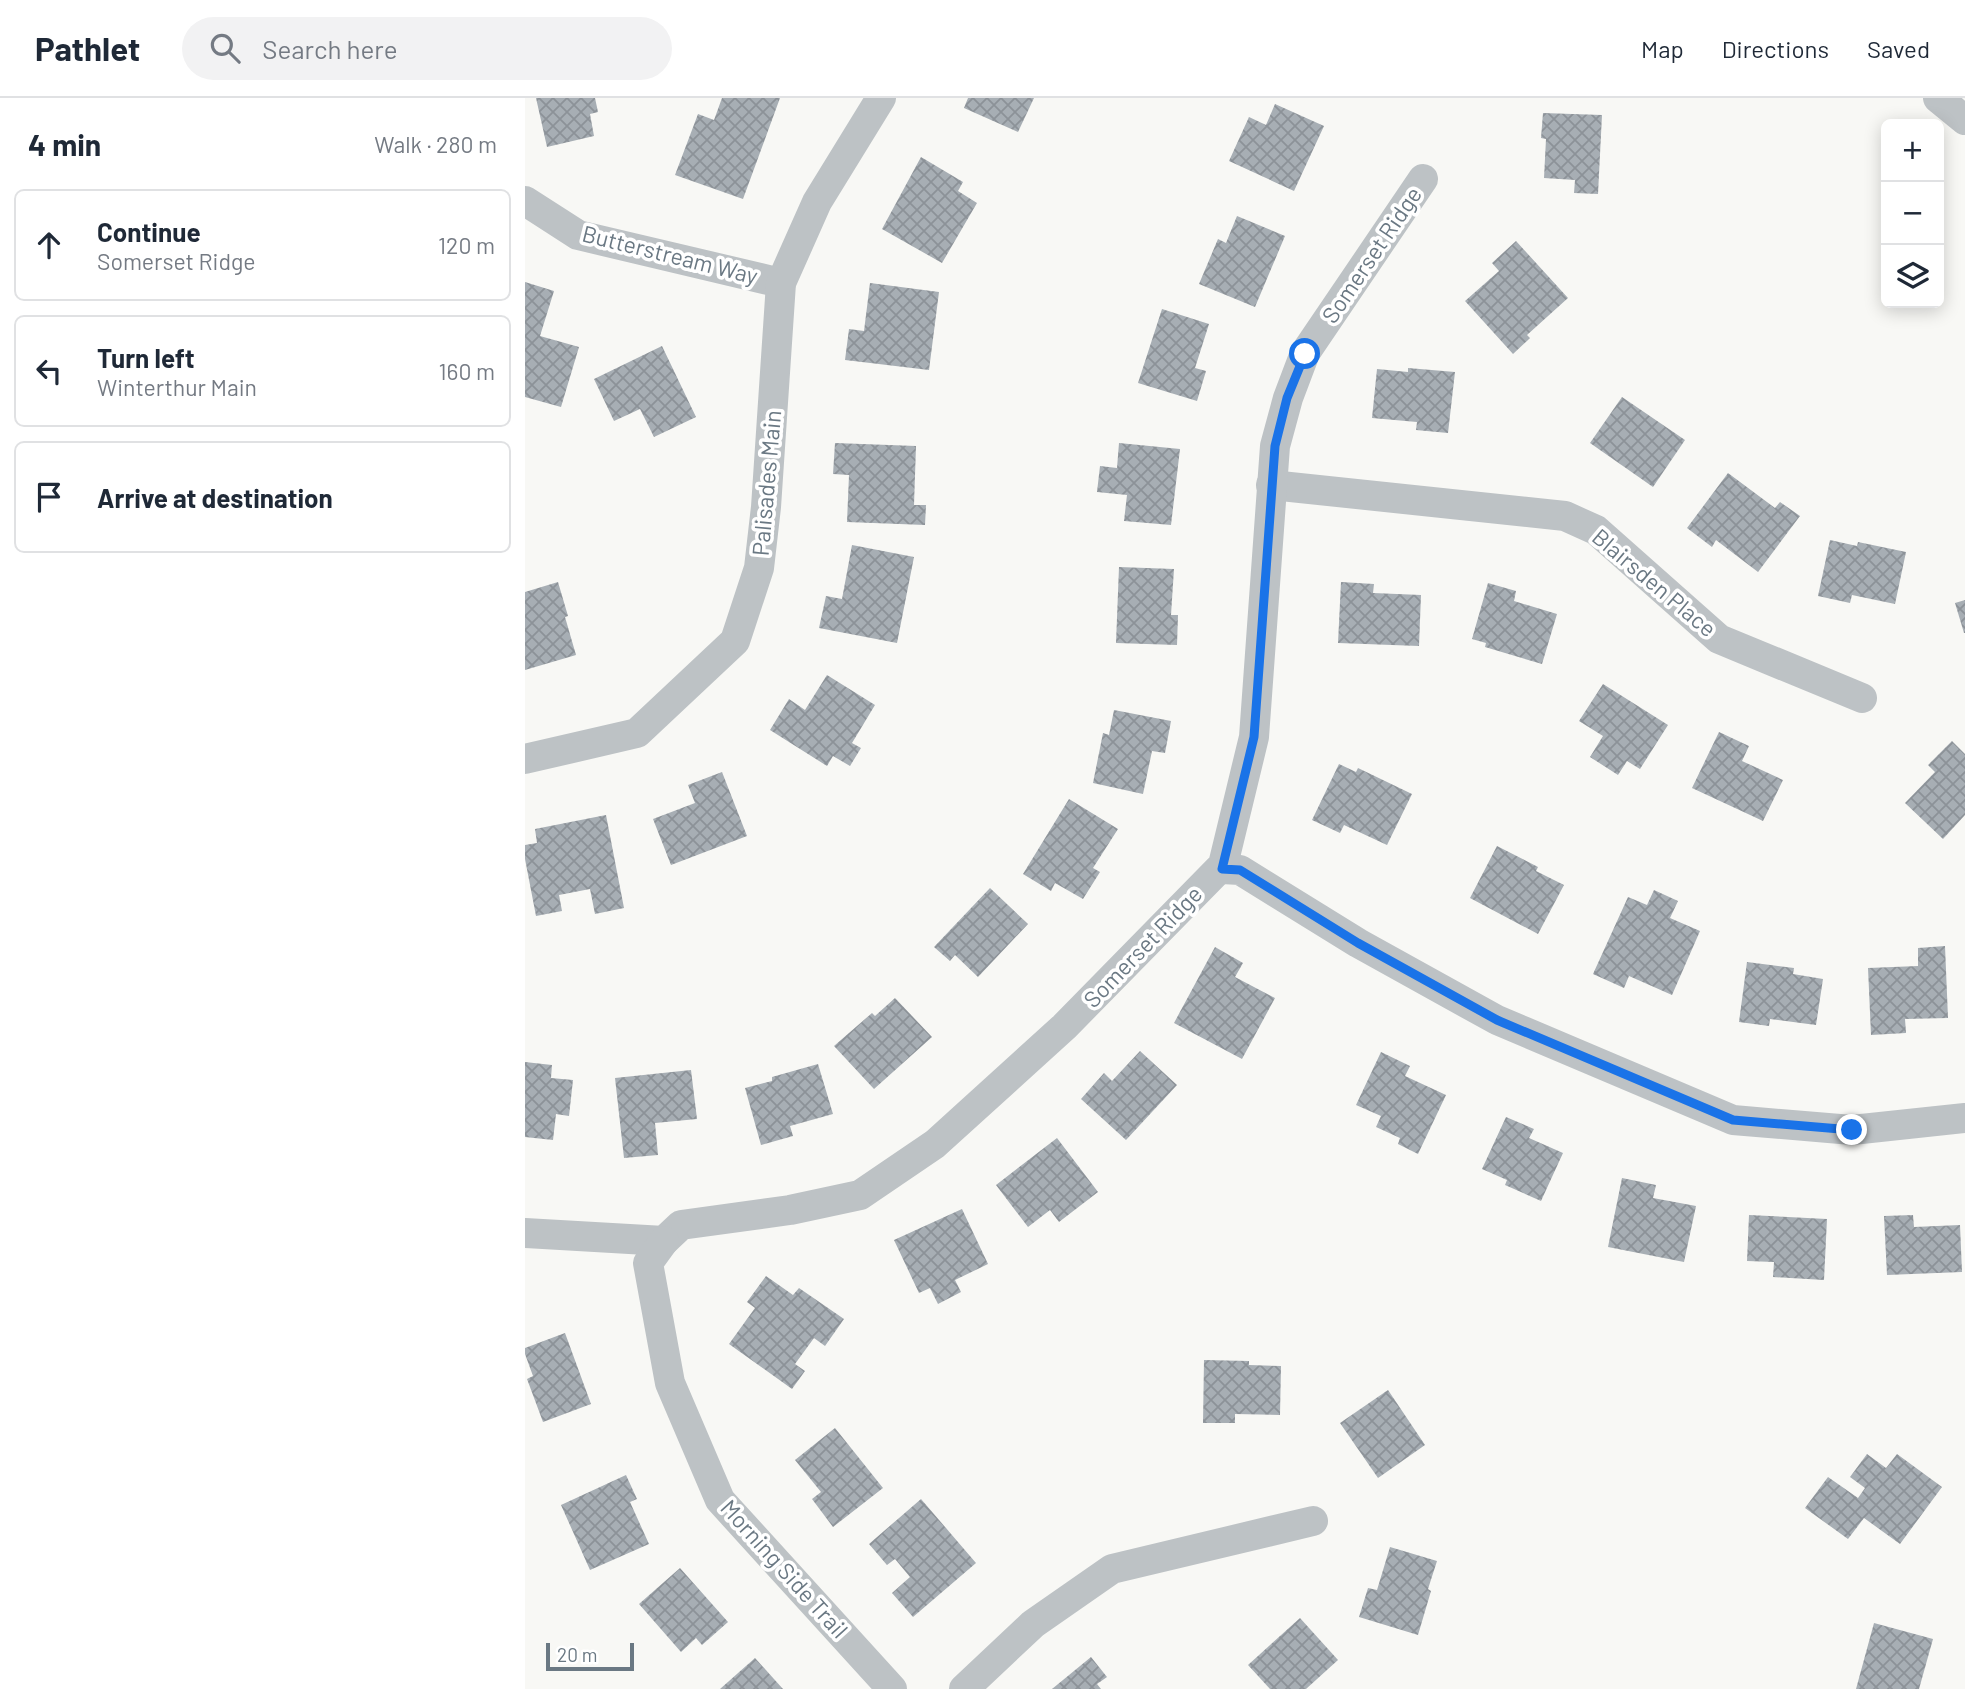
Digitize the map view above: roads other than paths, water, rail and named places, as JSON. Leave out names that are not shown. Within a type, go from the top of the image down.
[{"type":"street","name":"Palisades Main","points":[[525,758],[637,733],[735,640],[759,568],[766,508],[781,283],[817,202],[881,98]]},
{"type":"street","points":[[1938,98],[1965,120]]},
{"type":"street","name":"Somerset Ridge","points":[[664,1241],[681,1225],[790,1210],[860,1195],[945,1135],[1064,1027],[1187,900],[1222,869],[1254,737],[1271,485],[1275,446],[1287,398],[1305,354],[1423,179]]},
{"type":"street","name":"Butterstream Way","points":[[525,201],[578,235],[781,283]]},
{"type":"street","name":"Blairsden Place","points":[[1271,485],[1565,516],[1596,530],[1719,639],[1862,698]]},
{"type":"street","points":[[1222,869],[1240,870],[1358,943],[1497,1020],[1733,1120],[1852,1130],[1965,1118]]},
{"type":"street","points":[[525,1233],[664,1241]]},
{"type":"street","name":"Morning Side Trail","points":[[664,1241],[648,1263],[670,1383],[720,1500],[892,1689]]},
{"type":"street","points":[[964,1689],[1033,1624],[1112,1569],[1313,1521]]}]
